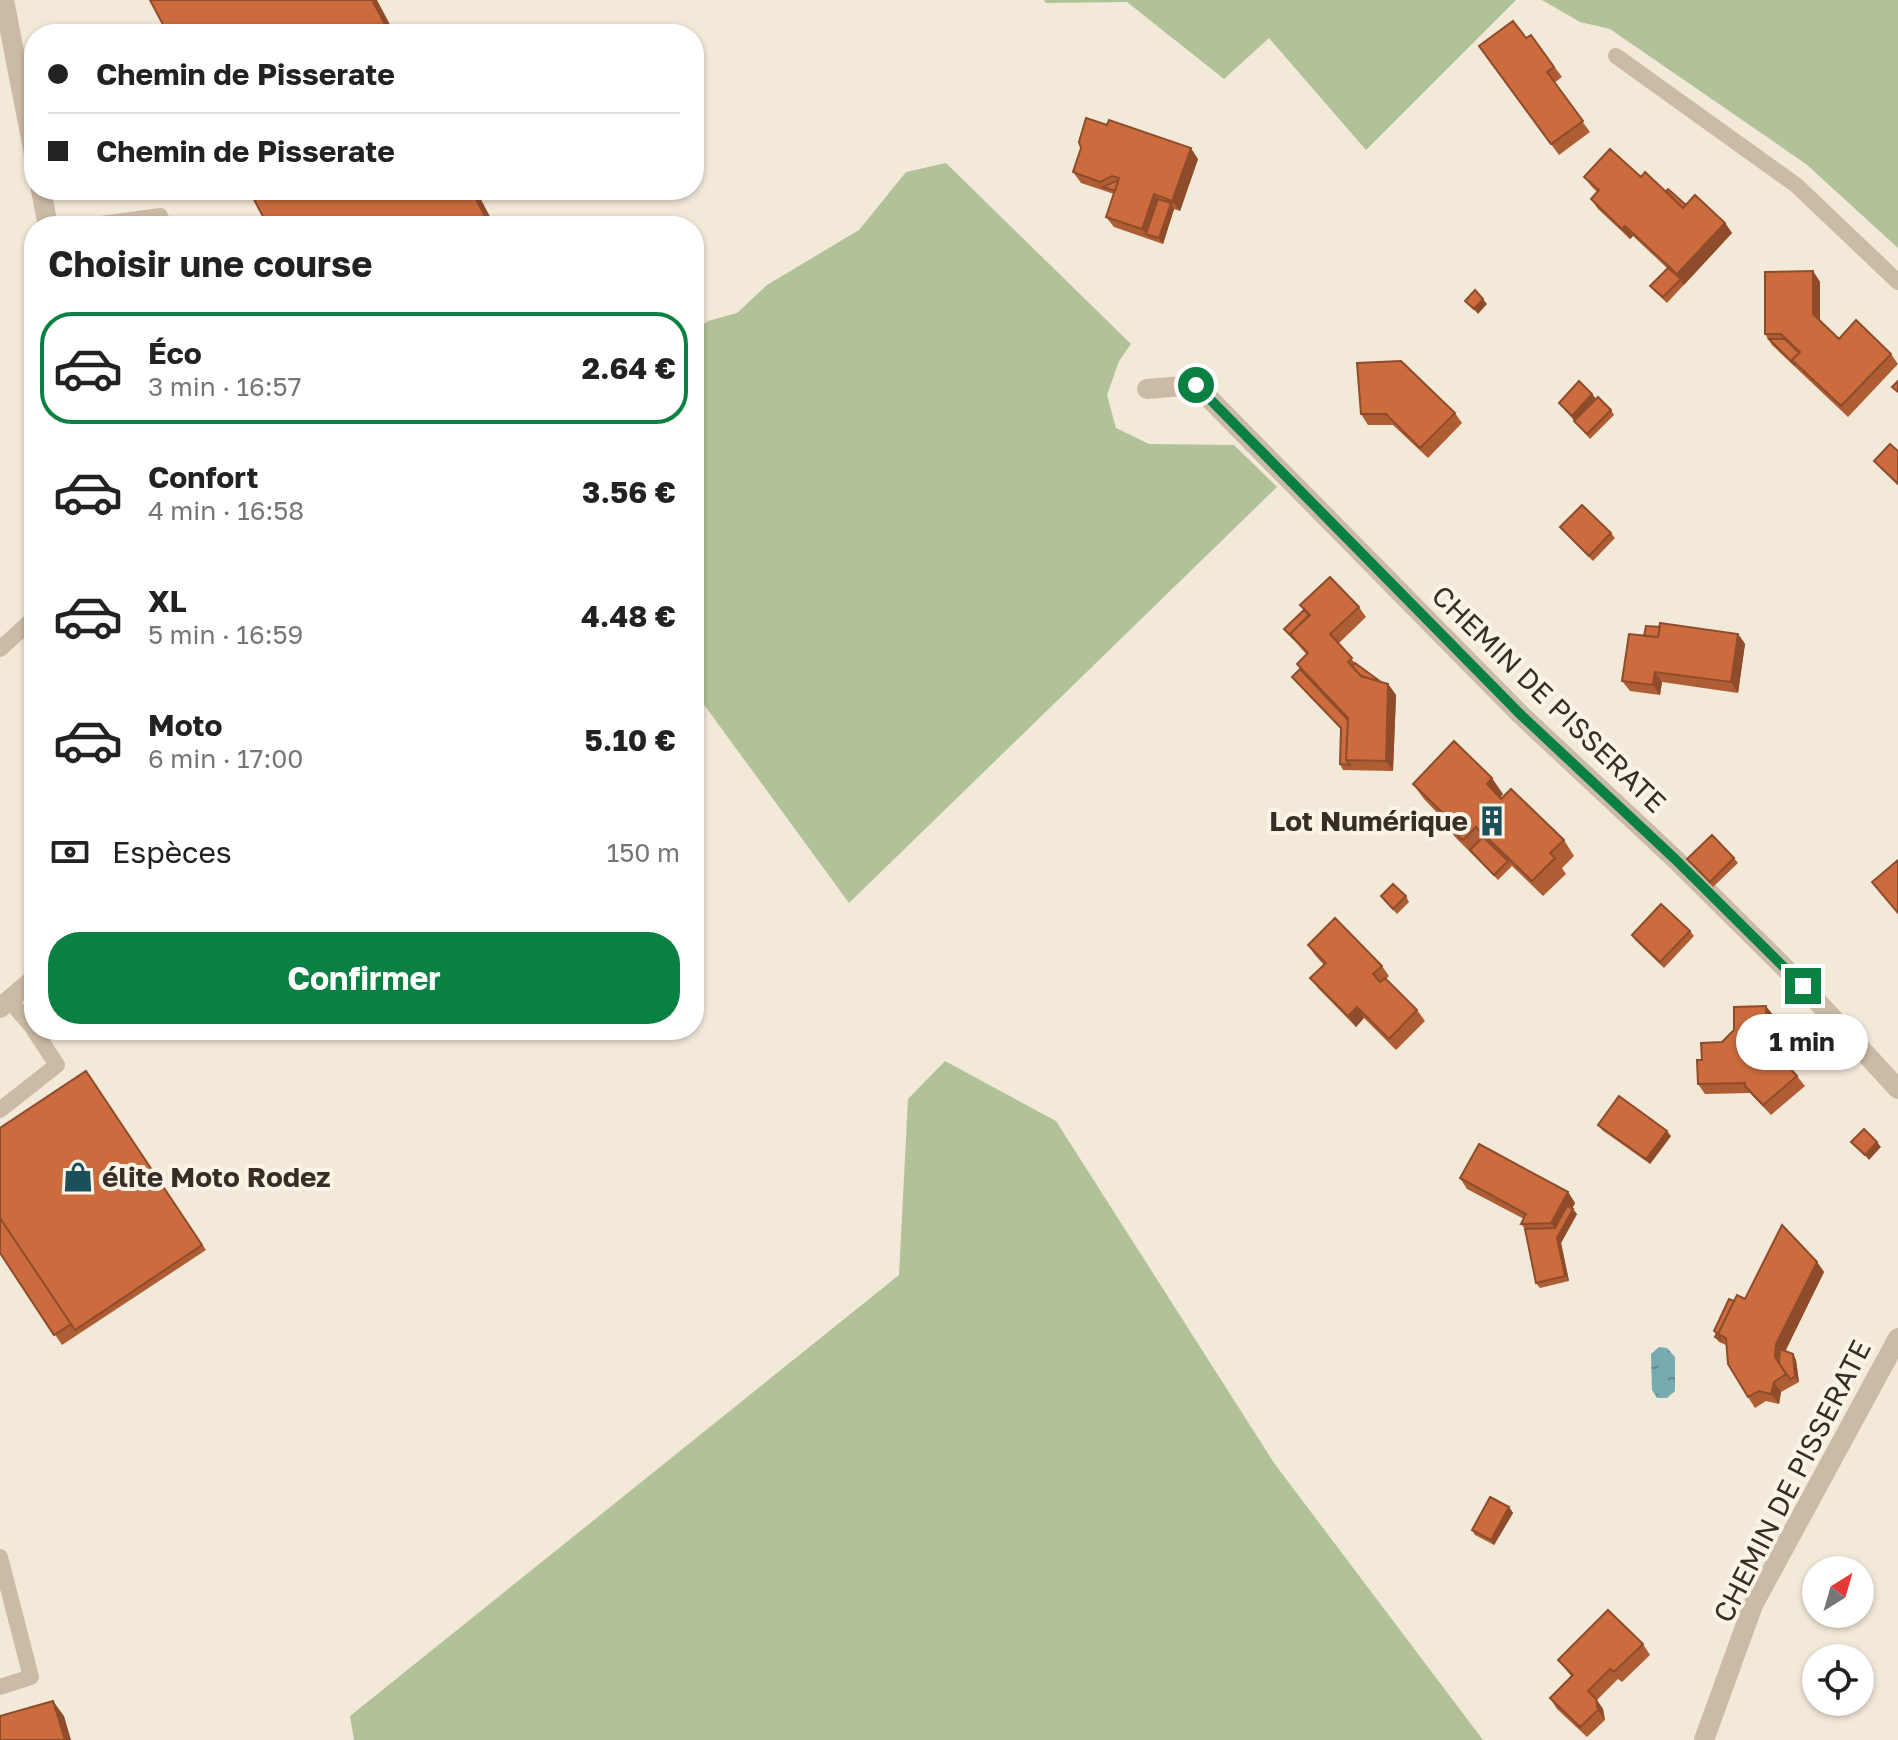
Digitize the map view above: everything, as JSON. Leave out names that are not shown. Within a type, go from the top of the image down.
[{"type":"street","points":[[4,0],[24,103]]},
{"type":"street","name":"CHEMIN DE PISSERATE","points":[[1147,389],[1196,385],[1520,714],[1675,859],[1803,986],[1898,1089]]},
{"type":"street","points":[[5,1004],[24,988]]},
{"type":"street","name":"CHEMIN DE PISSERATE","points":[[1704,1740],[1753,1605],[1898,1338]]},
{"type":"lane","points":[[1616,56],[1796,185],[1898,282]]},
{"type":"lane","points":[[0,649],[24,627]]},
{"type":"lane","points":[[5,1004],[24,1021]]},
{"type":"lane","points":[[0,1110],[57,1065],[41,1040]]},
{"type":"lane","points":[[0,1557],[31,1677],[0,1687]]},
{"type":"green space","points":[[1044,0],[1516,0],[1366,150],[1269,38],[1224,79],[1127,2],[1046,3]]},
{"type":"green space","points":[[1542,0],[1898,0],[1898,248],[1806,164],[1610,29],[1580,22]]},
{"type":"green space","points":[[946,163],[1131,344],[1119,361],[1107,395],[1116,428],[1149,444],[1234,445],[1277,487],[849,903],[704,705],[704,324],[737,313],[767,285],[859,230],[906,172]]},
{"type":"green space","points":[[945,1061],[1056,1121],[1274,1463],[1483,1740],[354,1740],[350,1716],[899,1275],[908,1099]]},
{"type":"water","points":[[1659,1347],[1667,1348],[1675,1357],[1675,1391],[1667,1398],[1657,1398],[1652,1390],[1651,1354]]},
{"type":"building","points":[[150,0],[372,0],[385,24],[163,24]]},
{"type":"building","points":[[1513,21],[1526,38],[1531,35],[1554,67],[1547,72],[1583,121],[1551,144],[1479,46]]},
{"type":"building","points":[[1086,118],[1107,125],[1109,120],[1191,148],[1172,201],[1154,194],[1142,229],[1106,217],[1119,178],[1112,176],[1100,182],[1073,172]]},
{"type":"building","points":[[1610,149],[1641,177],[1645,172],[1683,208],[1695,195],[1725,223],[1677,274],[1591,199],[1599,190],[1584,177]]},
{"type":"building","points":[[1116,181],[1115,191],[1103,187]]},
{"type":"building","points":[[1668,189],[1686,205],[1683,208],[1666,191]]},
{"type":"building","points":[[1158,199],[1171,203],[1159,238],[1146,234]]},
{"type":"building","points":[[254,200],[476,200],[485,216],[263,216]]},
{"type":"building","points":[[1668,268],[1681,279],[1663,297],[1650,286]]},
{"type":"building","points":[[1813,271],[1813,314],[1839,339],[1856,320],[1891,354],[1841,406],[1792,360],[1800,352],[1781,334],[1765,334],[1765,272]]},
{"type":"building","points":[[1475,290],[1483,299],[1474,309],[1465,301]]},
{"type":"building","points":[[1769,339],[1785,339],[1799,353],[1792,360],[1795,365]]},
{"type":"building","points":[[1401,361],[1455,413],[1420,448],[1386,414],[1361,414],[1357,363]]},
{"type":"building","points":[[1579,381],[1592,394],[1572,416],[1559,403]]},
{"type":"building","points":[[1598,397],[1611,410],[1587,434],[1574,421]]},
{"type":"building","points":[[1890,444],[1898,451],[1898,484],[1874,461]]},
{"type":"building","points":[[1582,505],[1611,533],[1589,556],[1560,527]]},
{"type":"building","points":[[1330,577],[1359,607],[1330,634],[1352,658],[1348,662],[1361,676],[1388,684],[1386,761],[1346,760],[1348,718],[1297,664],[1308,653],[1290,634],[1310,615],[1300,605]]},
{"type":"building","points":[[1304,610],[1309,615],[1290,634],[1294,639],[1284,629]]},
{"type":"building","points":[[1660,623],[1738,634],[1731,682],[1655,672],[1653,685],[1622,681],[1629,634],[1658,637]]},
{"type":"building","points":[[1646,626],[1660,627],[1658,637],[1644,636]]},
{"type":"building","points":[[1355,663],[1381,682],[1361,676],[1352,666]]},
{"type":"building","points":[[1300,669],[1348,720],[1346,760],[1350,765],[1340,764],[1341,728],[1292,677]]},
{"type":"building","name":"Lot Numérique","points":[[1454,741],[1492,778],[1487,784],[1501,799],[1511,789],[1564,840],[1550,853],[1555,858],[1532,881],[1476,827],[1463,840],[1444,822],[1448,818],[1413,784]]},
{"type":"building","points":[[1712,835],[1734,858],[1710,882],[1687,859]]},
{"type":"building","points":[[1483,837],[1508,861],[1494,875],[1470,850]]},
{"type":"building","points":[[1898,860],[1898,913],[1872,882]]},
{"type":"building","points":[[1393,884],[1406,896],[1393,909],[1381,896]]},
{"type":"building","points":[[1661,904],[1690,931],[1660,962],[1632,935]]},
{"type":"building","points":[[1335,918],[1382,966],[1373,974],[1380,982],[1385,978],[1417,1010],[1389,1039],[1357,1007],[1348,1016],[1310,978],[1326,963],[1308,945]]},
{"type":"building","points":[[1766,1006],[1767,1036],[1759,1043],[1765,1049],[1773,1041],[1786,1041],[1786,1064],[1797,1076],[1763,1105],[1745,1083],[1698,1084],[1697,1060],[1702,1060],[1701,1043],[1722,1042],[1734,1030],[1734,1007]]},
{"type":"building","name":"élite Moto Rodez","points":[[86,1071],[202,1245],[75,1330],[0,1218],[0,1128]]},
{"type":"building","points":[[1619,1096],[1667,1131],[1646,1159],[1598,1125]]},
{"type":"building","points":[[1864,1129],[1877,1142],[1865,1155],[1851,1142]]},
{"type":"building","points":[[1479,1144],[1568,1192],[1551,1223],[1521,1224],[1526,1214],[1460,1178]]},
{"type":"building","points":[[1567,1206],[1573,1209],[1557,1238],[1565,1276],[1536,1283],[1525,1229],[1555,1228]]},
{"type":"building","points":[[0,1218],[71,1324],[54,1335],[0,1253]]},
{"type":"building","points":[[1782,1225],[1817,1262],[1776,1344],[1775,1357],[1786,1374],[1774,1382],[1771,1394],[1759,1391],[1748,1397],[1728,1364],[1726,1338],[1718,1334],[1737,1295],[1745,1299]]},
{"type":"building","points":[[1729,1299],[1734,1301],[1718,1334],[1721,1340],[1715,1337],[1717,1333],[1714,1331]]},
{"type":"building","points":[[1780,1349],[1793,1354],[1795,1377],[1790,1379],[1779,1363]]},
{"type":"building","points":[[1490,1497],[1509,1507],[1491,1540],[1472,1530]]},
{"type":"building","points":[[1608,1610],[1643,1644],[1614,1672],[1610,1669],[1588,1691],[1596,1699],[1598,1710],[1580,1727],[1550,1698],[1573,1675],[1558,1660]]},
{"type":"building","points":[[53,1701],[65,1740],[0,1740],[0,1716]]},
{"type":"place","name":"Lot Numérique","points":[[1492,821]]},
{"type":"place","name":"élite Moto Rodez","points":[[78,1177]]},
{"type":"route","points":[[1196,385],[1520,714],[1675,859],[1803,986]]}]
